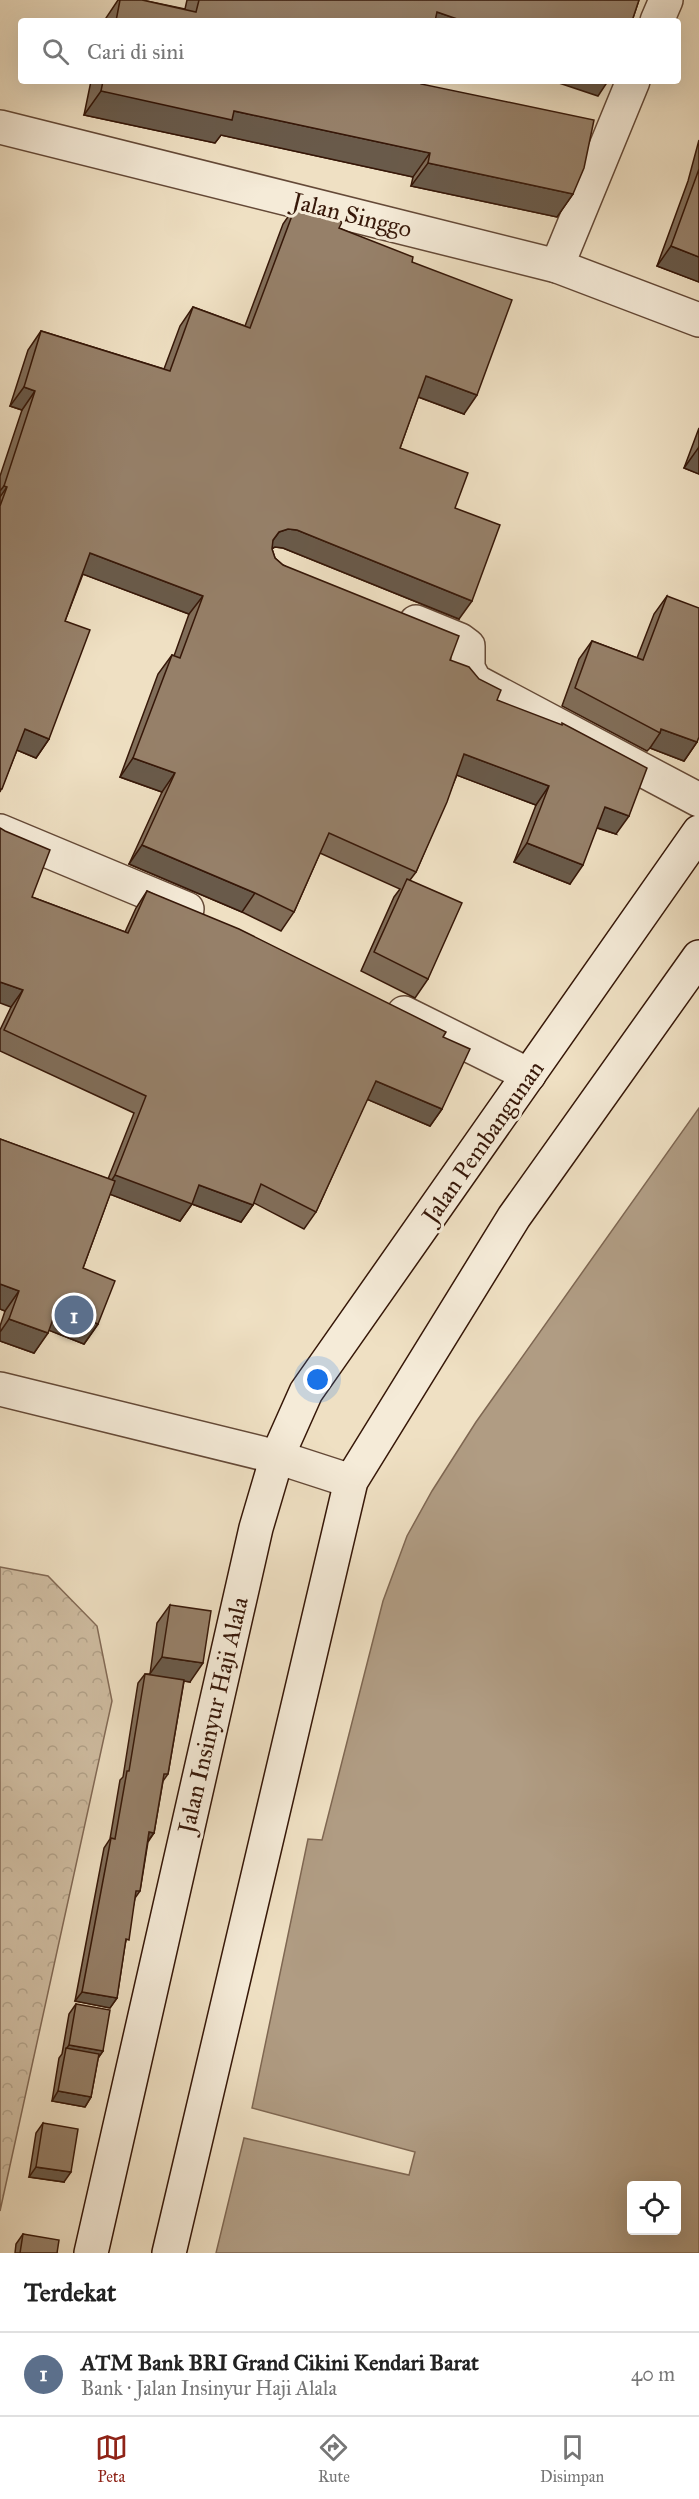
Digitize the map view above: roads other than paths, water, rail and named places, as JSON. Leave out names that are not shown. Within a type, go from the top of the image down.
[{"type":"main road","points":[[658,18],[666,0]]},
{"type":"main road","points":[[557,266],[632,84]]},
{"type":"main road","name":"Jalan Singgo","points":[[0,127],[557,266],[699,320]]},
{"type":"main road","points":[[386,610],[460,640],[468,646],[468,668],[475,681],[699,800]]},
{"type":"main road","points":[[0,831],[213,920]]},
{"type":"main road","name":"Jalan Pembangunan","points":[[277,1457],[306,1392],[699,832]]},
{"type":"main road","points":[[169,2253],[351,1481],[514,1217],[699,957]]},
{"type":"main road","points":[[382,1002],[529,1075]]},
{"type":"main road","points":[[0,1389],[277,1457],[351,1481]]},
{"type":"main road","name":"Jalan Insinyur Haji Alala","points":[[91,2253],[255,1528],[277,1457]]},
{"type":"place","name":"ATM Bank BRI Grand Cikini Kendari Barat","points":[[74,1315]]}]
